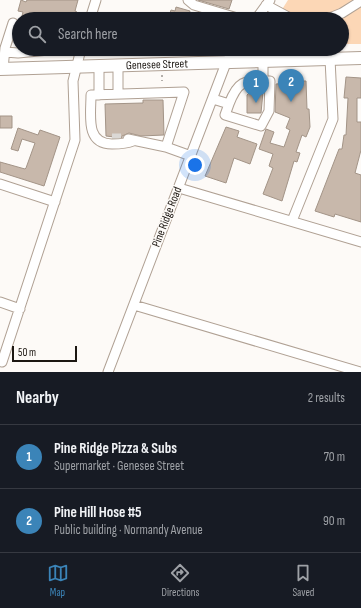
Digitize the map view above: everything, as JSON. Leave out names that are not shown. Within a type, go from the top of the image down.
[{"type":"main road","name":"Genesee Street","points":[[2,69],[75,68],[361,58]]},
{"type":"street","points":[[92,12],[96,0]]},
{"type":"street","points":[[188,0],[194,5],[217,12]]},
{"type":"street","points":[[344,12],[361,1]]},
{"type":"street","points":[[261,12],[268,3],[282,12]]},
{"type":"street","points":[[2,69],[5,52],[12,29]]},
{"type":"street","points":[[5,52],[12,52]]},
{"type":"street","points":[[32,69],[33,56]]},
{"type":"street","points":[[48,68],[49,56]]},
{"type":"street","points":[[2,362],[75,140],[73,80],[79,56]]},
{"type":"street","name":"Pine Ridge Road","points":[[108,372],[212,99],[226,63],[230,56]]},
{"type":"street","points":[[292,221],[333,119],[330,59]]},
{"type":"street","points":[[262,82],[263,62]]},
{"type":"street","points":[[118,66],[118,94]]},
{"type":"street","points":[[99,67],[99,95]]},
{"type":"street","points":[[245,82],[270,82],[269,111],[261,126],[225,115],[229,104],[235,89],[245,82]]},
{"type":"street","points":[[133,141],[125,144],[102,143],[97,140],[91,132],[91,95],[184,92],[166,147]]},
{"type":"street","points":[[212,99],[229,104]]},
{"type":"street","points":[[102,143],[112,138]]},
{"type":"street","points":[[122,138],[166,147],[191,156]]},
{"type":"street","points":[[0,184],[55,202]]},
{"type":"street","points":[[179,188],[361,242]]},
{"type":"street","points":[[0,302],[20,309]]},
{"type":"street","points":[[134,305],[360,372]]},
{"type":"path","points":[[162,76],[162,81]]},
{"type":"shaded area","points":[[288,0],[361,0],[361,44],[349,44],[349,12],[280,12]]},
{"type":"building","points":[[21,0],[26,2],[27,0],[78,0],[75,11],[77,12],[18,11]]},
{"type":"building","points":[[198,0],[232,0],[229,9]]},
{"type":"building","points":[[176,7],[190,11],[170,12],[171,10],[175,11]]},
{"type":"building","points":[[346,77],[361,78],[361,98],[357,98],[357,122],[361,122],[361,150],[355,173],[361,175],[361,222],[335,214],[334,217],[315,211],[339,149],[342,149],[344,135],[346,135],[348,98],[344,98]]},
{"type":"building","points":[[290,81],[306,81],[307,109],[309,109],[310,127],[306,137],[302,135],[296,152],[300,153],[297,162],[294,161],[282,201],[263,194],[273,168],[269,166],[273,154],[259,149],[266,129],[274,132],[270,143],[284,147],[290,130],[286,128],[290,118],[275,112],[276,84],[290,83]]},
{"type":"building","points":[[263,92],[261,113],[247,113],[247,95],[249,93]]},
{"type":"building","points":[[143,100],[163,100],[164,135],[141,136],[129,133],[122,136],[122,138],[106,136],[105,104],[143,103]]},
{"type":"building","points":[[0,116],[12,116],[12,128],[0,128]]},
{"type":"building","points":[[226,127],[239,131],[237,137],[257,144],[250,164],[234,158],[226,183],[205,176]]},
{"type":"building","points":[[18,128],[38,135],[40,130],[60,137],[44,186],[0,172],[0,162],[26,168],[35,143],[22,139],[18,151],[11,149]]},
{"type":"tunnel","points":[[112,138],[122,138]]},
{"type":"place","name":"Pine Hill Hose #5","points":[[291,102]]},
{"type":"place","name":"Pine Ridge Pizza & Subs","points":[[256,103]]}]
